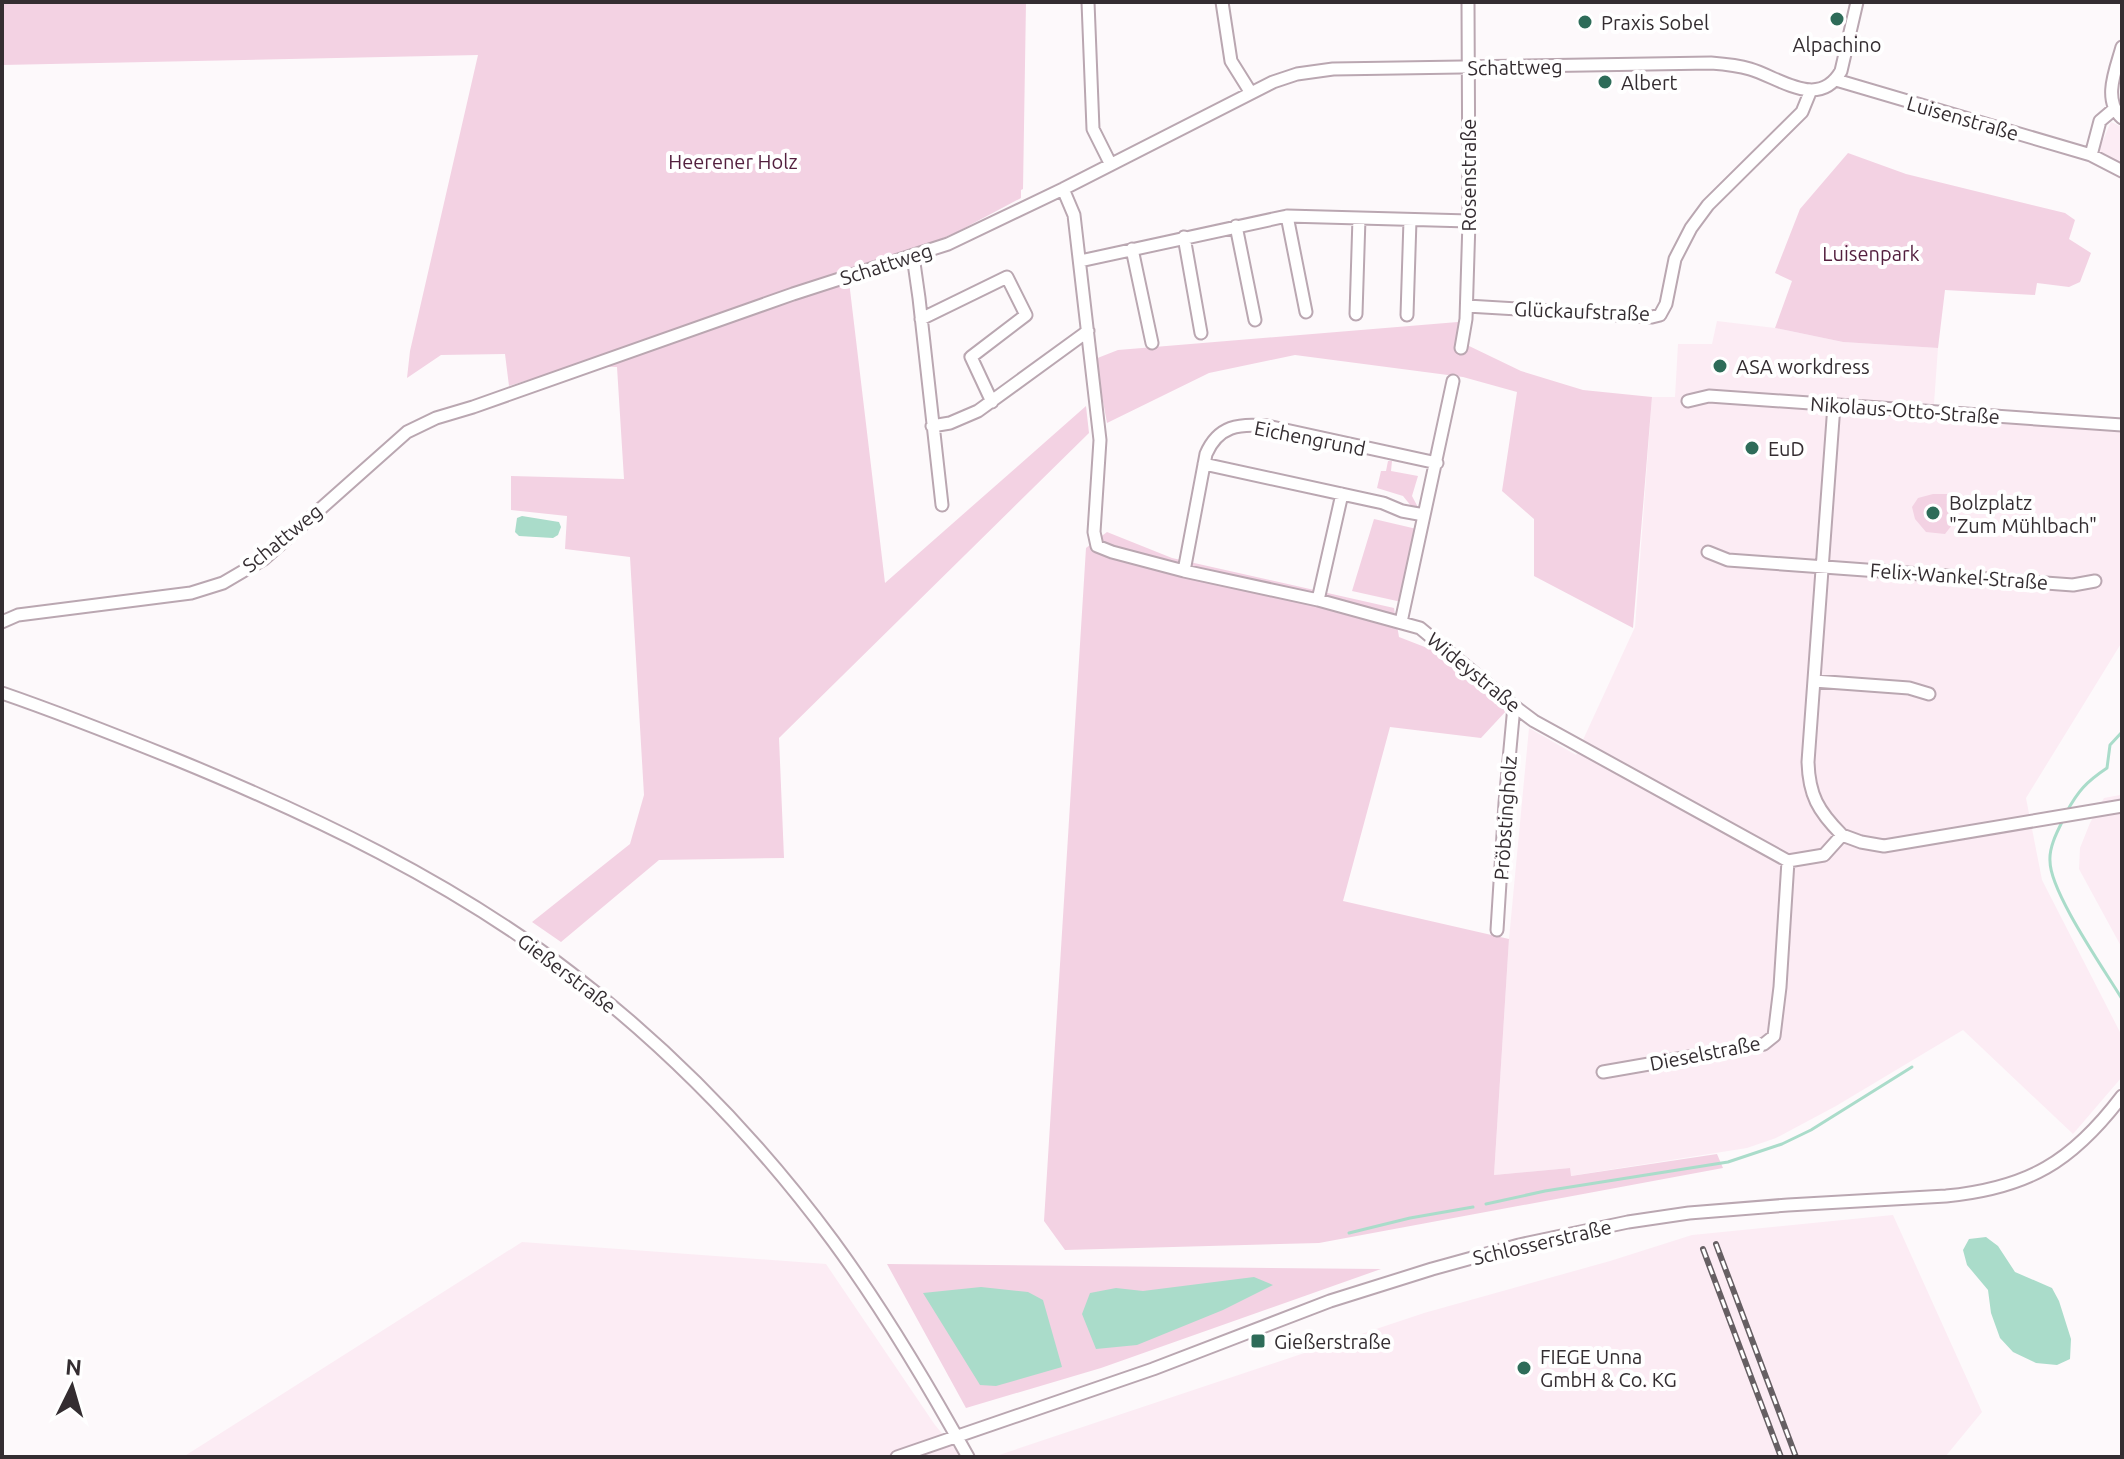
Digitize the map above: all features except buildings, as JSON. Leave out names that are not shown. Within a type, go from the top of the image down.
[{"type":"street","points":[[1088,2],[1093,129],[1110,163]]},
{"type":"street","points":[[1222,2],[1231,61],[1251,93]]},
{"type":"street","name":"Rosenstraße","points":[[1461,348],[1467,306],[1469,221],[1468,2]]},
{"type":"street","points":[[1811,90],[1823,89],[1836,80],[1845,58],[1857,2]]},
{"type":"street","points":[[2091,155],[2100,121],[2118,114],[2112,88],[2122,47]]},
{"type":"street","name":"Schattweg","points":[[2,622],[18,615],[191,593],[223,583],[264,559],[407,432],[436,418],[793,294],[948,244],[1273,82],[1312,71],[1333,69],[1730,64],[1811,90]]},
{"type":"street","name":"Luisenstraße","points":[[1836,80],[2091,155],[2122,171]]},
{"type":"street","name":"Glückaufstraße","points":[[1467,306],[1660,315],[1666,304],[1675,259],[1691,228],[1708,205],[1802,112],[1811,90]]},
{"type":"street","name":"Wideystraße","points":[[1063,189],[1074,215],[1100,440],[1094,532],[1097,546],[1184,571],[1318,600],[1420,628],[1534,721],[1788,861]]},
{"type":"street","points":[[1080,261],[1287,216],[1469,221]]},
{"type":"street","points":[[1287,216],[1306,312]]},
{"type":"street","points":[[1356,314],[1359,218]]},
{"type":"street","points":[[1407,315],[1410,220]]},
{"type":"street","points":[[1236,226],[1255,320]]},
{"type":"street","points":[[1184,237],[1201,333]]},
{"type":"street","points":[[1132,249],[1152,343]]},
{"type":"street","points":[[913,256],[942,505]]},
{"type":"street","points":[[921,319],[1007,277],[1026,315],[971,357],[992,402]]},
{"type":"street","points":[[932,426],[964,419],[992,402],[1088,331]]},
{"type":"street","points":[[1401,622],[1453,381]]},
{"type":"street","name":"Nikolaus-Otto-Straße","points":[[1688,401],[1709,396],[2122,425]]},
{"type":"street","points":[[1834,405],[1808,780],[1816,804],[1825,817],[1842,835],[1884,846],[2122,806]]},
{"type":"street","name":"Eichengrund","points":[[1184,571],[1204,464],[1211,443],[1229,429],[1255,425],[1437,463]]},
{"type":"street","points":[[1204,464],[1383,503],[1424,515]]},
{"type":"street","points":[[1318,600],[1342,494]]},
{"type":"street","name":"Felix-Wankel-Straße","points":[[1708,552],[1728,560],[2073,585],[2095,581]]},
{"type":"street","points":[[1814,681],[1909,688],[1929,694]]},
{"type":"street","name":"Gießerstraße","points":[[2,693],[125,739],[301,812],[454,893],[571,973],[664,1051],[718,1105],[787,1184],[835,1243],[863,1285],[968,1457]]},
{"type":"street","name":"Pröbstingholz","points":[[1497,930],[1514,706]]},
{"type":"street","points":[[1788,861],[1824,855],[1842,835]]},
{"type":"street","name":"Dieselstraße","points":[[1603,1072],[1764,1044],[1774,1036],[1788,861]]},
{"type":"street","name":"Schlosserstraße","points":[[897,1457],[1153,1369],[1352,1294],[1564,1234],[1705,1212],[1991,1190],[2030,1177],[2069,1154],[2122,1096]]},
{"type":"shaded area","points":[[2111,122],[2122,127],[2122,166],[2097,154]]},
{"type":"shaded area","points":[[1717,321],[1775,328],[1843,342],[1938,348],[1933,417],[2122,429],[2122,642],[2026,798],[2042,880],[2122,1036],[2122,1077],[2073,1134],[1963,1030],[1836,1106],[1776,1138],[1747,1148],[1570,1176],[1570,1168],[1494,1175],[1509,939],[1529,728],[1576,755],[1635,627],[1652,397],[1675,397],[1678,344],[1712,344]]},
{"type":"shaded area","points":[[522,516],[559,522],[558,535],[553,538],[519,536],[515,532],[517,518]]},
{"type":"shaded area","points":[[2122,789],[2122,948],[2079,869],[2080,848],[2090,823],[2104,798],[2120,795]]},
{"type":"shaded area","points":[[1893,1215],[1982,1412],[1945,1457],[993,1457],[1424,1313],[1692,1235]]},
{"type":"shaded area","points":[[1986,1237],[1998,1246],[2015,1272],[2052,1288],[2071,1339],[2070,1359],[2057,1365],[2036,1363],[2013,1352],[2000,1338],[1991,1313],[1988,1290],[1967,1265],[1963,1250],[1969,1239]]},
{"type":"shaded area","points":[[522,1242],[826,1264],[935,1425],[962,1457],[183,1457]]},
{"type":"shaded area","points":[[1254,1277],[1273,1285],[1223,1310],[1137,1345],[1096,1349],[1082,1314],[1090,1293],[1116,1288],[1143,1291]]},
{"type":"shaded area","points":[[981,1287],[1028,1292],[1043,1300],[1062,1367],[996,1386],[980,1385],[923,1293]]},
{"type":"green space","name":"Heerener Holz","points":[[2,2],[1026,2],[1021,198],[957,232],[848,273],[885,583],[1086,406],[1089,433],[779,738],[784,858],[659,860],[561,942],[532,922],[630,844],[644,795],[630,557],[565,549],[567,516],[511,510],[511,476],[624,479],[617,367],[573,366],[509,386],[505,354],[441,355],[407,378],[410,351],[478,55],[2,65]]},
{"type":"green space","name":"Luisenpark","points":[[1848,153],[1906,174],[2065,213],[2075,220],[2069,239],[2091,253],[2080,282],[2069,287],[2037,283],[2035,295],[1945,290],[1938,348],[1843,342],[1775,328],[1792,281],[1775,273],[1800,209]]},
{"type":"green space","points":[[1470,321],[1467,345],[1521,371],[1583,390],[1652,397],[1633,628],[1534,576],[1534,519],[1502,491],[1517,392],[1463,377],[1295,355],[1209,373],[1107,423],[1095,359],[1118,350]]},
{"type":"green space","points":[[1388,461],[1392,461],[1391,471],[1418,476],[1412,496],[1421,513],[1416,512],[1403,496],[1377,488],[1381,471],[1386,471]]},
{"type":"green space","name":"Bolzplatz \"Zum Mühlbach\"","points":[[1955,494],[1952,525],[1945,534],[1926,532],[1915,519],[1912,507],[1918,498]]},
{"type":"green space","points":[[1374,519],[1421,530],[1406,603],[1352,591]]},
{"type":"green space","points":[[1107,532],[1172,558],[1394,608],[1399,637],[1435,651],[1507,710],[1481,738],[1390,727],[1343,901],[1509,939],[1494,1175],[1570,1168],[1571,1176],[1717,1154],[1723,1168],[1319,1243],[1065,1250],[1044,1221],[1086,548]]},
{"type":"green space","points":[[887,1264],[1381,1269],[1101,1368],[966,1408]]},
{"type":"waterway","points":[[2066,813],[2083,788],[2107,768],[2110,745],[2122,732]]},
{"type":"waterway","points":[[2063,820],[2051,850],[2052,875],[2068,910],[2122,999]]},
{"type":"waterway","points":[[1486,1204],[1545,1191],[1728,1162],[1782,1144],[1811,1130],[1912,1067]]},
{"type":"waterway","points":[[1349,1233],[1473,1207]]},
{"type":"railway","points":[[1716,1244],[1796,1457]]},
{"type":"railway","points":[[1703,1249],[1781,1457]]},
{"type":"place","name":"Alpachino","points":[[1837,19]]},
{"type":"place","name":"Praxis Sobel","points":[[1585,22]]},
{"type":"place","name":"Albert","points":[[1605,82]]},
{"type":"place","name":"ASA workdress","points":[[1720,366]]},
{"type":"place","name":"EuD","points":[[1752,448]]},
{"type":"place","name":"Bolzplatz \"Zum Mühlbach\"","points":[[1933,513]]},
{"type":"place","name":"Gießerstraße","points":[[1258,1341]]},
{"type":"place","name":"FIEGE Unna GmbH & Co. KG","points":[[1524,1368]]}]
